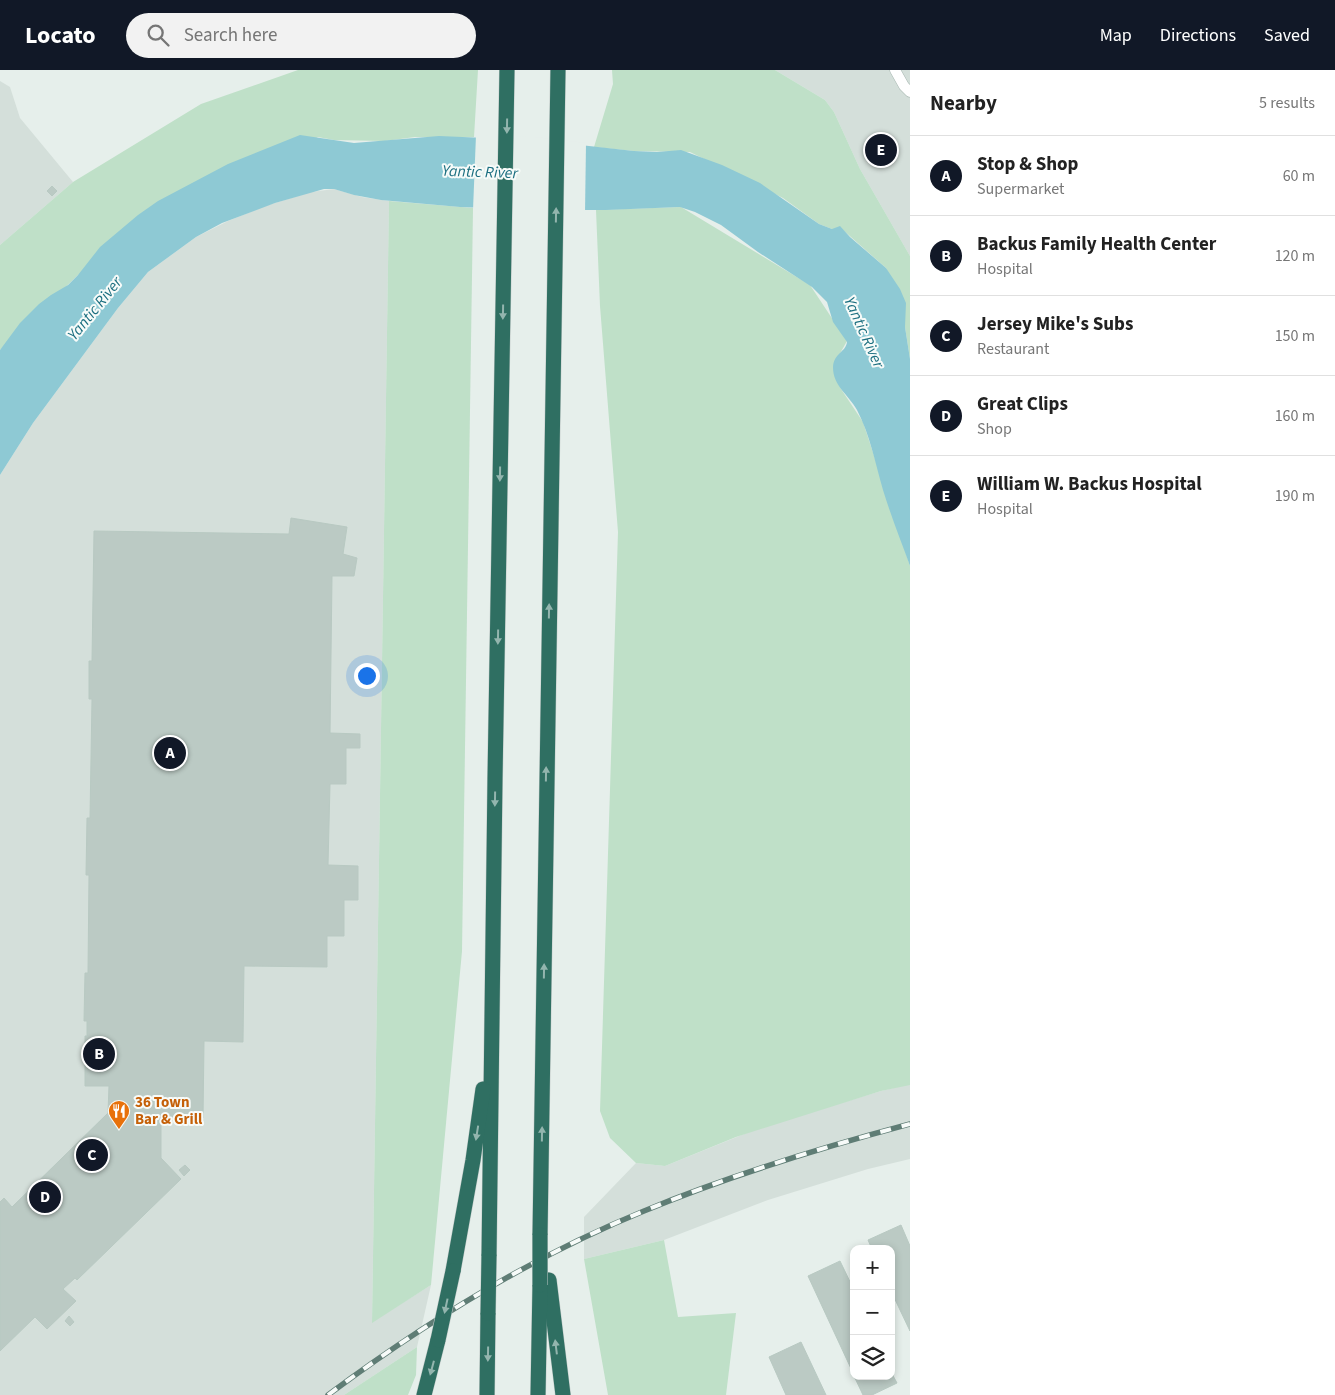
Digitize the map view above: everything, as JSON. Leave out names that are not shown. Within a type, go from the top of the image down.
[{"type":"highway","points":[[487,1395],[507,74]]},
{"type":"highway","points":[[538,1395],[544,1283],[541,1157],[558,74]]},
{"type":"highway","points":[[424,1395],[453,1271],[480,1116],[492,1015]]},
{"type":"highway","points":[[544,1283],[563,1395]]},
{"type":"lane","points":[[895,70],[904,86],[910,92]]},
{"type":"shaded area","points":[[775,70],[910,70],[910,256],[860,169],[834,112],[825,100]]},
{"type":"shaded area","points":[[0,81],[10,87],[20,118],[73,182],[0,245]]},
{"type":"shaded area","points":[[334,189],[362,197],[389,201],[372,1322],[431,1285],[417,1347],[344,1395],[0,1395],[0,475],[33,423],[118,308],[148,272],[196,237],[228,221],[265,206],[311,192]]},
{"type":"shaded area","points":[[910,1084],[910,1159],[868,1169],[768,1200],[664,1240],[584,1259],[584,1217],[636,1163],[665,1166],[759,1128]]},
{"type":"green space","points":[[298,70],[478,70],[474,137],[415,137],[385,141],[334,140],[318,137],[78,275],[0,350],[0,245],[73,182],[201,104]]},
{"type":"green space","points":[[612,70],[775,70],[825,100],[834,112],[860,169],[910,256],[910,359],[905,327],[905,310],[886,268],[843,230],[832,229],[819,224],[783,198],[690,152],[634,151],[594,147],[613,84]]},
{"type":"green space","points":[[389,201],[473,208],[462,951],[431,1285],[372,1323]]},
{"type":"green space","points":[[681,207],[810,285],[847,341],[834,364],[841,389],[863,422],[910,566],[910,1085],[881,1091],[736,1137],[665,1166],[636,1163],[610,1138],[600,1111],[618,532],[600,306],[596,210]]},
{"type":"green space","points":[[664,1240],[678,1317],[736,1313],[726,1395],[608,1395],[584,1259]]},
{"type":"green space","points":[[417,1347],[416,1375],[408,1395],[344,1395]]},
{"type":"water","name":"Yantic River","points":[[300,135],[354,143],[439,136],[535,140],[634,151],[681,150],[722,165],[760,183],[819,224],[832,229],[840,226],[886,268],[900,289],[906,303],[905,327],[910,359],[910,566],[886,500],[865,429],[857,410],[835,379],[834,362],[845,348],[847,342],[833,322],[827,302],[812,287],[721,225],[680,207],[532,210],[460,207],[381,200],[334,189],[324,189],[275,203],[222,223],[196,237],[148,272],[118,308],[33,423],[0,475],[0,350],[20,323],[39,304],[68,285],[100,247],[158,201],[228,164]]},
{"type":"pier","points":[[476,135],[535,137],[586,143],[585,213],[473,210]]},
{"type":"building","points":[[52,186],[57,191],[52,196],[47,191]]},
{"type":"building","points":[[291,518],[347,527],[343,554],[357,558],[354,576],[332,576],[330,733],[360,734],[360,748],[346,748],[346,784],[330,784],[328,865],[358,866],[358,900],[344,900],[344,936],[327,936],[327,967],[244,966],[243,1042],[204,1041],[203,1118],[161,1118],[161,1158],[181,1179],[77,1280],[75,1278],[63,1289],[76,1301],[47,1329],[35,1317],[0,1351],[0,1202],[4,1198],[12,1207],[108,1113],[109,1086],[85,1086],[85,1036],[87,1036],[87,1021],[84,1021],[85,973],[88,973],[89,875],[86,875],[87,818],[90,818],[92,699],[89,699],[89,661],[92,661],[94,531],[289,534]]},
{"type":"building","points":[[185,1165],[190,1170],[184,1176],[179,1170]]},
{"type":"building","points":[[901,1225],[910,1246],[910,1331],[895,1299],[895,1245],[870,1245],[868,1240]]},
{"type":"building","points":[[840,1261],[850,1282],[850,1366],[808,1276]]},
{"type":"building","points":[[69,1316],[74,1322],[70,1326],[65,1321]]},
{"type":"building","points":[[801,1342],[826,1395],[786,1395],[769,1357]]},
{"type":"building","points":[[895,1379],[897,1383],[872,1395],[863,1395],[856,1380]]},
{"type":"railway","points":[[328,1395],[403,1342],[480,1293],[520,1270],[602,1229],[677,1198],[743,1174],[910,1124]]},
{"type":"place","name":"William W. Backus Hospital","points":[[881,150]]},
{"type":"place","name":"Stop & Shop","points":[[170,753]]},
{"type":"place","name":"Backus Family Health Center","points":[[99,1054]]},
{"type":"place","name":"36 Town Bar & Grill","points":[[119,1130]]},
{"type":"place","name":"Jersey Mike's Subs","points":[[92,1155]]},
{"type":"place","name":"Great Clips","points":[[45,1197]]}]
